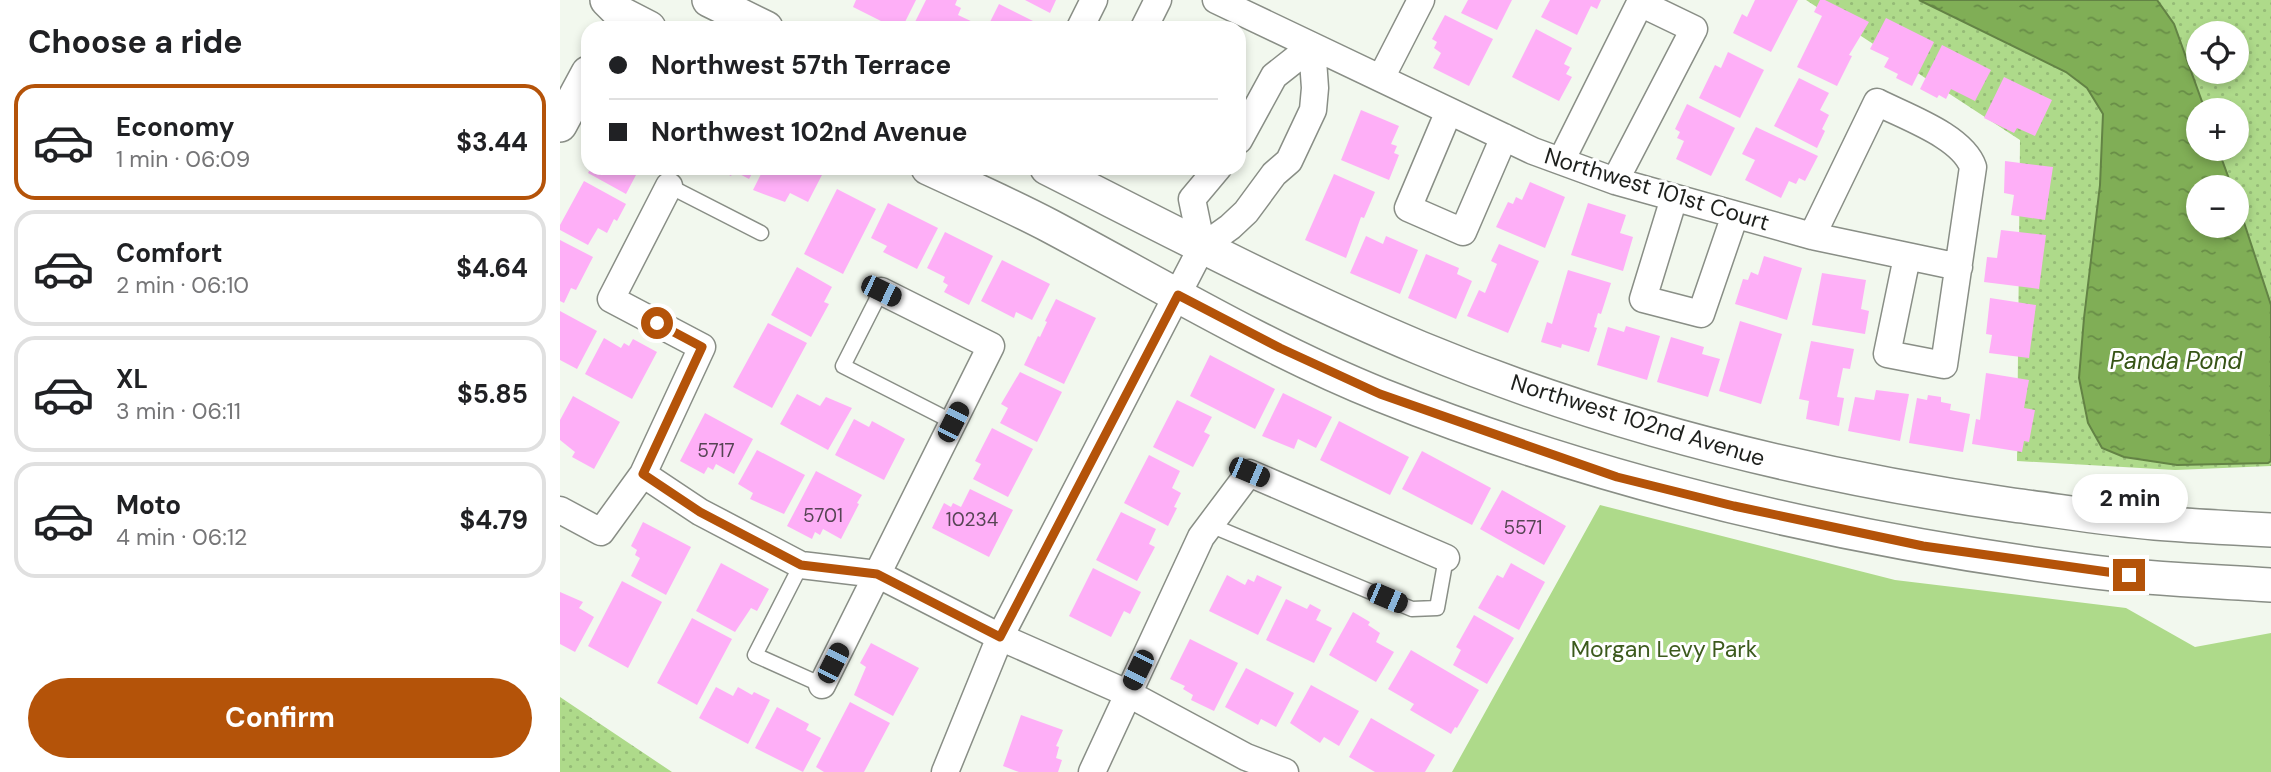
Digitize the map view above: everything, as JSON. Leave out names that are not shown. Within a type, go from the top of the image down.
[{"type":"street","points":[[709,0],[752,21]]},
{"type":"street","points":[[1084,21],[1094,0]]},
{"type":"street","points":[[1148,21],[1158,0]]},
{"type":"street","name":"Northwest 101st Court","points":[[1216,0],[1504,137],[1615,181],[1812,236],[1959,267]]},
{"type":"street","points":[[1381,78],[1421,0]]},
{"type":"street","points":[[1561,161],[1640,3],[1694,29],[1615,181]]},
{"type":"street","points":[[946,772],[1000,637],[1202,247],[1246,212],[1274,174],[1277,148],[1300,102],[1315,88],[1312,46]]},
{"type":"street","points":[[1246,127],[1274,76],[1312,46]]},
{"type":"street","points":[[560,125],[581,86]]},
{"type":"street","points":[[1812,236],[1877,102],[1959,145],[1973,167],[1944,365],[1887,354],[1907,257]]},
{"type":"street","points":[[1449,111],[1408,208],[1463,232],[1504,137]]},
{"type":"street","points":[[943,175],[1046,224],[1280,348],[1380,394],[1617,477],[1734,506],[1923,546],[2096,572],[2271,585]]},
{"type":"street","name":"Northwest 102nd Avenue","points":[[1061,175],[1202,247],[1422,349],[1561,401],[1707,444],[1852,478],[1950,496],[2155,523],[2271,530]]},
{"type":"street","points":[[1202,247],[1192,199],[1212,175]]},
{"type":"street","points":[[560,510],[601,532],[643,474],[702,347],[611,299],[669,186]]},
{"type":"street","points":[[1674,198],[1643,299],[1700,314],[1735,215]]},
{"type":"street","points":[[822,685],[991,346],[881,291]]},
{"type":"street","points":[[1092,772],[1127,693],[1206,531],[1249,472],[1446,558]]},
{"type":"street","points":[[643,474],[700,512],[801,565],[877,574],[1000,637],[1127,693],[1271,769]]},
{"type":"lane","points":[[669,186],[761,233]]},
{"type":"lane","points":[[881,291],[843,366],[953,422]]},
{"type":"lane","points":[[1206,531],[1412,609],[1437,608],[1446,558]]},
{"type":"lane","points":[[801,565],[755,655],[822,685]]},
{"type":"green space","points":[[1806,0],[1919,0],[2037,56],[2066,72],[2087,88],[2103,114],[2100,185],[2079,378],[2088,423],[2124,457],[2177,465],[2271,461],[2271,466],[2175,470],[2017,461],[2020,140]]},
{"type":"green space","points":[[2157,0],[2271,0],[2271,305],[2249,238],[2249,175],[2228,175],[2222,161],[2249,161],[2249,98],[2201,98],[2196,84],[2249,84],[2249,21],[2186,21],[2186,57],[2174,24]]},
{"type":"green space","name":"Morgan Levy Park","points":[[1600,505],[1895,580],[2126,608],[2195,647],[2271,633],[2271,772],[1452,772]]},
{"type":"green space","points":[[560,697],[672,772],[560,772]]},
{"type":"water","name":"Panda Pond","points":[[1919,0],[2157,0],[2174,24],[2186,57],[2186,84],[2196,84],[2201,98],[2186,98],[2186,161],[2222,161],[2228,175],[2186,175],[2186,238],[2249,238],[2271,305],[2271,461],[2268,463],[2177,465],[2124,457],[2102,448],[2088,423],[2079,378],[2100,185],[2103,114],[2087,88],[2066,72]]},
{"type":"building","points":[[856,0],[916,0],[906,21],[881,21],[853,7]]},
{"type":"building","points":[[926,0],[957,0],[955,5],[961,8],[958,15],[971,21],[916,21]]},
{"type":"building","points":[[1025,0],[1056,0],[1050,13]]},
{"type":"building","points":[[1468,0],[1512,0],[1497,30],[1461,13]]},
{"type":"building","points":[[1550,0],[1601,0],[1597,9],[1591,6],[1577,35],[1541,17]]},
{"type":"building","points":[[1755,0],[1798,0],[1771,52],[1733,33],[1742,14],[1747,17]]},
{"type":"building","points":[[1820,0],[1869,22],[1849,55],[1852,56],[1837,86],[1797,67],[1822,16],[1814,12]]},
{"type":"building","points":[[999,4],[1033,21],[990,21]]},
{"type":"building","points":[[1445,15],[1493,39],[1469,86],[1433,68],[1441,53],[1434,48],[1437,42],[1432,39]]},
{"type":"building","points":[[1886,18],[1934,42],[1912,86],[1896,78],[1898,74],[1884,67],[1889,58],[1870,49]]},
{"type":"building","points":[[1536,29],[1572,48],[1564,64],[1570,67],[1566,74],[1572,77],[1559,101],[1512,77]]},
{"type":"building","points":[[1942,45],[1991,70],[1975,101],[1951,89],[1946,99],[1939,95],[1937,98],[1920,89]]},
{"type":"building","points":[[1728,52],[1764,70],[1740,118],[1699,98],[1715,65],[1721,68]]},
{"type":"building","points":[[2004,77],[2052,100],[2035,136],[2017,128],[2014,133],[1984,118]]},
{"type":"building","points":[[1799,78],[1829,93],[1820,110],[1829,115],[1817,148],[1774,126]]},
{"type":"building","points":[[1687,104],[1735,128],[1711,176],[1676,159],[1684,141],[1677,138],[1680,132],[1675,129]]},
{"type":"building","points":[[1361,110],[1399,126],[1391,144],[1397,146],[1394,153],[1399,155],[1389,180],[1341,160]]},
{"type":"building","points":[[1756,127],[1818,156],[1805,181],[1799,178],[1796,184],[1789,181],[1781,198],[1745,180],[1755,160],[1742,154]]},
{"type":"building","points":[[2005,161],[2053,167],[2045,220],[2011,215],[2014,195],[2004,193]]},
{"type":"building","points":[[1334,174],[1375,192],[1364,218],[1361,217],[1346,258],[1305,240]]},
{"type":"building","points":[[592,175],[636,175],[626,194]]},
{"type":"building","points":[[760,175],[822,175],[808,202],[790,193],[785,202],[753,190]]},
{"type":"building","points":[[584,181],[626,204],[607,233],[598,228],[588,245],[560,230],[560,225]]},
{"type":"building","points":[[1530,182],[1565,197],[1545,248],[1496,227],[1508,202],[1513,204],[1516,197],[1522,200]]},
{"type":"building","points":[[837,189],[876,209],[843,274],[804,254]]},
{"type":"building","points":[[888,203],[938,228],[917,269],[883,252],[887,246],[871,238]]},
{"type":"building","points":[[1588,203],[1626,215],[1620,233],[1633,237],[1623,271],[1571,255]]},
{"type":"building","points":[[2001,230],[2046,235],[2039,289],[1984,282],[1987,257],[1997,258]]},
{"type":"building","points":[[945,232],[993,256],[969,305],[944,292],[948,285],[943,282],[945,277],[927,268]]},
{"type":"building","points":[[1366,236],[1383,244],[1386,236],[1418,250],[1400,294],[1350,273]]},
{"type":"building","points":[[560,240],[593,257],[576,290],[571,288],[564,303],[560,301]]},
{"type":"building","points":[[1499,244],[1539,261],[1508,333],[1467,316],[1479,290],[1485,293],[1497,264],[1491,261]]},
{"type":"building","points":[[1426,254],[1459,268],[1457,274],[1472,281],[1456,319],[1408,298]]},
{"type":"building","points":[[1764,256],[1802,268],[1787,320],[1735,304],[1743,279],[1748,280],[1751,272],[1758,275]]},
{"type":"building","points":[[1002,260],[1050,284],[1032,320],[1016,312],[1014,318],[981,301]]},
{"type":"building","points":[[797,267],[832,287],[824,302],[829,304],[811,337],[771,315]]},
{"type":"building","points":[[1568,270],[1611,283],[1601,314],[1598,313],[1594,327],[1597,328],[1589,352],[1562,344],[1561,348],[1541,342],[1547,322],[1552,324]]},
{"type":"building","points":[[1822,273],[1866,280],[1861,309],[1869,311],[1865,334],[1812,325]]},
{"type":"building","points":[[1990,298],[2036,305],[2029,358],[1989,353],[1992,335],[1986,334]]},
{"type":"building","points":[[1056,299],[1096,318],[1064,384],[1024,365],[1038,336],[1040,337]]},
{"type":"building","points":[[560,311],[597,331],[577,369],[560,360]]},
{"type":"building","points":[[1740,321],[1782,334],[1761,404],[1719,391]]},
{"type":"building","points":[[768,323],[807,343],[772,408],[733,387]]},
{"type":"building","points":[[1626,326],[1660,336],[1647,380],[1597,365],[1608,327],[1624,332]]},
{"type":"building","points":[[1671,337],[1704,347],[1702,354],[1720,359],[1708,397],[1657,382]]},
{"type":"building","points":[[604,338],[621,348],[624,343],[629,346],[633,339],[657,352],[632,399],[585,374]]},
{"type":"building","points":[[1811,341],[1854,349],[1850,369],[1843,368],[1837,397],[1844,398],[1839,426],[1806,419],[1809,401],[1799,399]]},
{"type":"building","points":[[1210,355],[1275,389],[1255,429],[1190,396]]},
{"type":"building","points":[[1020,372],[1062,392],[1037,442],[1000,423],[1008,408],[1001,404]]},
{"type":"building","points":[[1986,373],[2029,380],[2024,408],[2035,410],[2029,442],[2024,441],[2022,452],[1972,444],[1976,419],[1980,420]]},
{"type":"building","points":[[1876,390],[1909,394],[1900,441],[1848,431],[1855,397],[1874,400]]},
{"type":"building","points":[[1283,393],[1332,417],[1316,448],[1298,439],[1294,449],[1262,436]]},
{"type":"building","points":[[797,394],[820,406],[826,397],[852,408],[828,450],[780,424]]},
{"type":"building","points":[[1928,395],[1941,397],[1941,402],[1951,404],[1950,410],[1970,414],[1963,452],[1909,443],[1917,398],[1927,400]]},
{"type":"building","points":[[573,396],[620,422],[594,469],[572,457],[575,452],[560,440],[560,420]]},
{"type":"building","points":[[1177,400],[1212,417],[1204,432],[1210,435],[1193,467],[1153,447]]},
{"type":"building","points":[[705,413],[753,439],[734,474],[716,464],[713,470],[708,467],[704,474],[680,461]]},
{"type":"building","points":[[854,419],[869,427],[872,421],[905,439],[884,480],[835,455]]},
{"type":"building","points":[[1339,421],[1409,457],[1390,495],[1320,460]]},
{"type":"building","points":[[992,428],[1033,449],[1008,497],[973,479],[981,464],[975,461]]},
{"type":"building","points":[[757,450],[805,475],[784,514],[750,499],[753,493],[738,484]]},
{"type":"building","points":[[1422,451],[1491,488],[1472,525],[1402,489]]},
{"type":"building","points":[[1149,455],[1180,471],[1172,488],[1181,493],[1168,526],[1124,503]]},
{"type":"building","points":[[816,471],[862,495],[841,539],[823,529],[820,535],[815,532],[812,539],[787,526]]},
{"type":"building","points":[[970,489],[1013,510],[989,557],[932,528],[944,503],[951,507],[953,503],[961,507]]},
{"type":"building","points":[[1502,490],[1566,526],[1544,565],[1480,529]]},
{"type":"building","points":[[1121,512],[1156,529],[1149,544],[1155,547],[1137,581],[1096,560]]},
{"type":"building","points":[[643,522],[691,547],[666,595],[631,576],[640,558],[635,555],[637,550],[631,546]]},
{"type":"building","points":[[721,563],[769,589],[757,611],[751,608],[735,632],[696,611]]},
{"type":"building","points":[[1511,563],[1545,582],[1519,630],[1478,608],[1497,575],[1503,578]]},
{"type":"building","points":[[1093,568],[1141,592],[1130,614],[1124,611],[1111,637],[1069,616]]},
{"type":"building","points":[[1227,575],[1245,585],[1248,579],[1254,582],[1257,575],[1282,587],[1258,635],[1209,611]]},
{"type":"building","points":[[622,581],[662,602],[628,668],[588,646]]},
{"type":"building","points":[[560,592],[583,602],[579,608],[594,617],[575,652],[560,644]]},
{"type":"building","points":[[1286,599],[1307,609],[1310,604],[1321,610],[1316,620],[1332,628],[1314,663],[1266,640]]},
{"type":"building","points":[[1353,612],[1370,622],[1368,625],[1380,633],[1376,642],[1394,652],[1376,682],[1329,655]]},
{"type":"building","points":[[1474,615],[1514,638],[1487,684],[1453,665],[1461,650],[1456,647]]},
{"type":"building","points":[[692,618],[732,639],[697,705],[657,683]]},
{"type":"building","points":[[1190,639],[1238,663],[1214,711],[1191,700],[1193,695],[1183,689],[1185,686],[1170,679]]},
{"type":"building","points":[[871,643],[919,668],[893,716],[854,695],[866,667],[860,663]]},
{"type":"building","points":[[1411,650],[1479,690],[1451,734],[1410,710],[1414,704],[1388,689]]},
{"type":"building","points":[[1246,668],[1294,693],[1276,727],[1261,719],[1258,725],[1225,707]]},
{"type":"building","points":[[1311,685],[1359,711],[1339,746],[1324,737],[1320,743],[1290,723]]},
{"type":"building","points":[[716,687],[733,696],[738,687],[752,695],[754,692],[770,700],[748,744],[699,718]]},
{"type":"building","points":[[850,702],[890,723],[864,772],[824,772],[816,767]]},
{"type":"building","points":[[777,707],[809,724],[806,730],[821,738],[803,772],[755,748]]},
{"type":"building","points":[[1021,715],[1063,730],[1056,746],[1059,747],[1056,758],[1062,760],[1058,772],[1019,772],[1003,766]]},
{"type":"building","points":[[1371,718],[1435,755],[1425,772],[1375,772],[1349,757]]},
{"type":"route","points":[[657,323],[702,347],[643,474],[700,512],[801,565],[877,574],[1000,637],[1178,295],[1280,348],[1380,394],[1617,477],[1734,506],[1923,546],[2129,575]]}]
